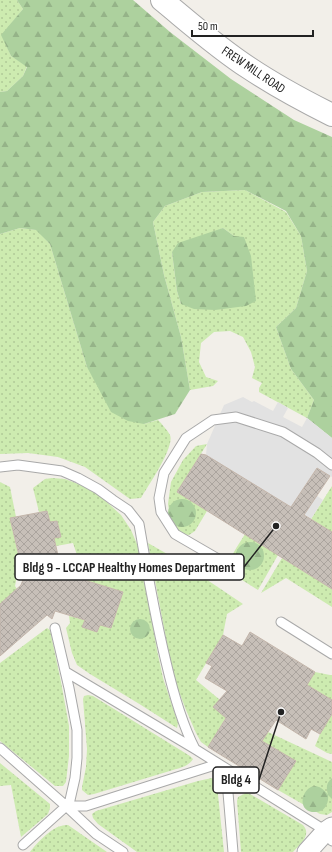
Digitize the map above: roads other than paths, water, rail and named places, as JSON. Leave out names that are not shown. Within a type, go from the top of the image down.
[{"type":"street","name":"FREW MILL ROAD","points":[[162,0],[249,68],[289,93],[332,115]]},
{"type":"street","points":[[307,852],[330,833]]},
{"type":"lane","points":[[225,563],[175,534],[162,512],[159,498],[164,473],[186,438],[213,420],[236,417],[283,432],[317,452],[332,465]]},
{"type":"lane","points":[[0,467],[18,465],[62,471],[98,489],[128,510],[139,524],[160,637],[172,686],[186,731],[195,749]]},
{"type":"lane","points":[[281,622],[332,654]]},
{"type":"lane","points":[[23,846],[66,806],[70,800],[76,765],[77,730],[66,672],[55,628]]},
{"type":"lane","points":[[66,672],[195,749],[330,833]]},
{"type":"lane","points":[[0,748],[96,834],[124,852]]},
{"type":"lane","points":[[66,806],[86,806],[222,766]]},
{"type":"lane","points":[[222,766],[233,852]]},
{"type":"place","name":"Bldg 9 - LCCAP Healthy Homes Department","points":[[276,526]]},
{"type":"place","name":"Bldg 4","points":[[281,712]]}]
